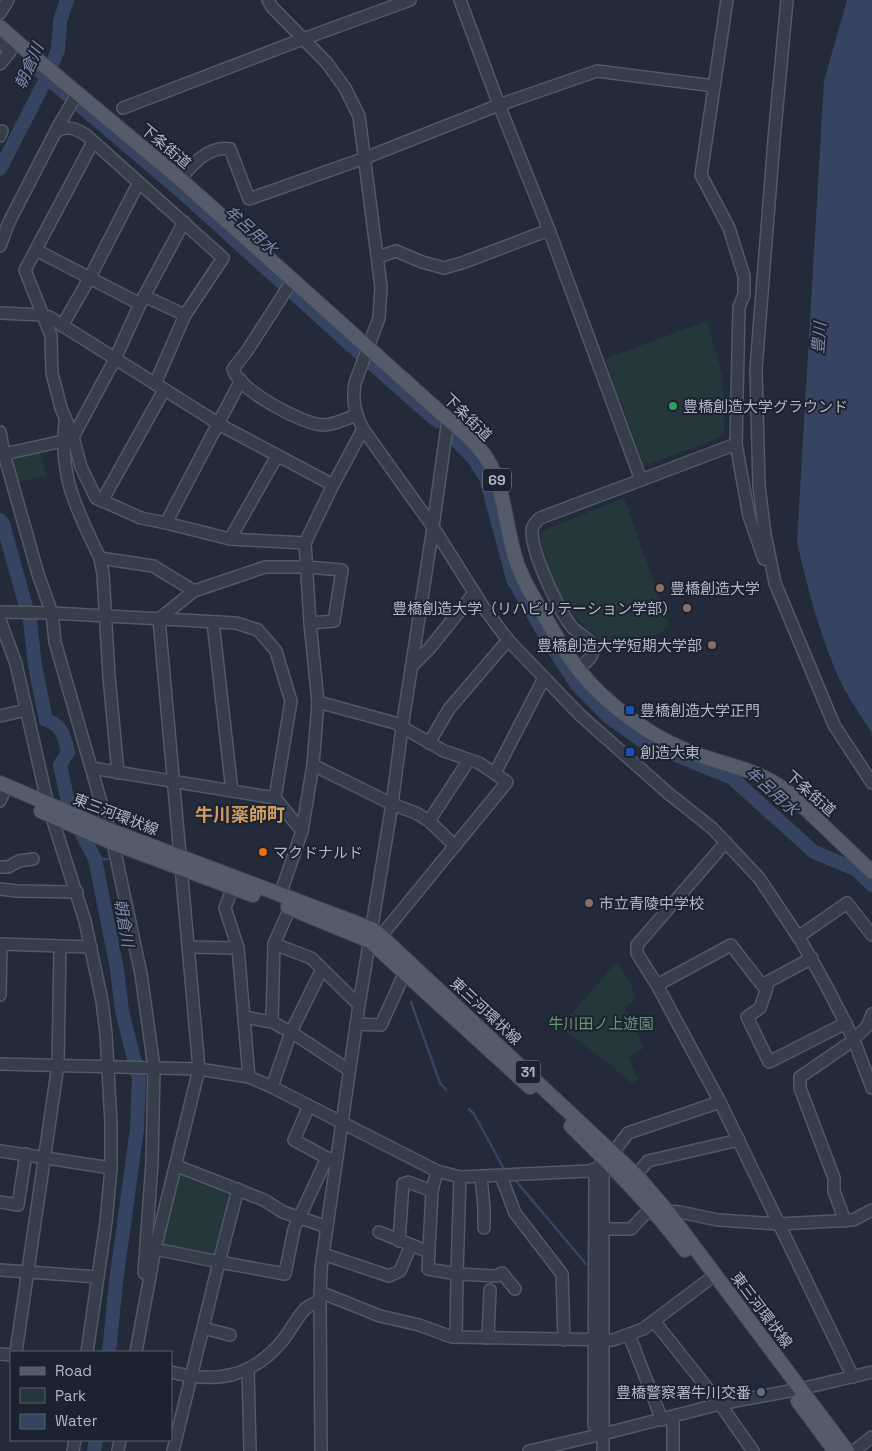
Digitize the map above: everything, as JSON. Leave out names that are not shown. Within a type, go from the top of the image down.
[{"type":"main road","name":"下条街道","points":[[0,27],[76,97],[180,179],[448,419],[481,451],[489,463],[500,490],[514,555],[520,572],[578,669],[600,693],[632,720],[684,750],[744,768],[780,785],[872,872]]},
{"type":"main road","name":"東三河環状線","points":[[1,793],[180,862],[280,894],[374,935],[603,1166],[661,1211]]},
{"type":"main road","name":"東三河環状線","points":[[180,862],[233,887],[290,908],[374,935],[405,972],[564,1119],[603,1166],[636,1175],[795,1390],[834,1451]]},
{"type":"main road","name":"東三河環状線","points":[[795,1390],[847,1451]]},
{"type":"street","points":[[0,13],[8,0]]},
{"type":"street","points":[[268,0],[272,7],[327,63],[354,104],[359,116],[381,278],[380,307],[375,330],[362,363],[353,400],[356,415],[363,429],[433,526],[474,593],[508,640],[580,715],[668,793],[712,828],[759,878],[812,958],[854,1039],[872,1088]]},
{"type":"street","points":[[123,108],[410,0]]},
{"type":"street","points":[[460,0],[499,105],[549,230],[641,480]]},
{"type":"street","points":[[727,0],[701,175],[729,228],[745,283],[744,295],[739,307],[736,444],[749,516],[769,574],[774,577]]},
{"type":"street","points":[[787,0],[773,146],[756,369],[759,486],[765,534],[774,577],[834,725],[872,783]]},
{"type":"street","points":[[0,41],[10,52],[0,64]]},
{"type":"street","points":[[180,179],[191,166],[208,153],[223,148],[230,149],[249,199],[365,158],[499,105],[597,71],[714,86]]},
{"type":"street","points":[[0,246],[9,222],[76,97]]},
{"type":"street","points":[[57,131],[67,128],[78,130],[223,258],[185,315],[160,387],[102,501]]},
{"type":"street","points":[[93,142],[25,270],[51,336],[52,373],[65,418],[68,439],[96,498],[141,518],[230,538],[305,543]]},
{"type":"street","points":[[62,326],[89,279],[138,184]]},
{"type":"street","points":[[118,773],[103,574],[100,558],[69,488],[63,462],[68,439],[115,359],[142,300],[184,222]]},
{"type":"street","points":[[378,257],[396,251],[422,262],[444,268],[549,230]]},
{"type":"street","points":[[36,250],[89,279],[185,315]]},
{"type":"street","points":[[292,281],[251,345],[233,369],[235,374],[255,393],[271,404],[310,423],[324,425],[356,415]]},
{"type":"street","points":[[0,312],[43,315],[218,423],[333,485]]},
{"type":"street","points":[[166,523],[241,380]]},
{"type":"street","points":[[321,1451],[320,1296],[332,1159],[341,1123],[359,1005],[374,935],[402,728],[448,419]]},
{"type":"street","points":[[280,894],[302,831],[313,766],[318,702],[310,623],[305,543],[363,429]]},
{"type":"street","points":[[0,432],[4,454],[92,768],[141,974],[152,1067],[152,1163],[147,1248],[136,1351]]},
{"type":"street","points":[[4,454],[68,439]]},
{"type":"street","points":[[578,669],[592,655],[594,650],[592,644],[572,628],[552,591],[535,545],[532,531],[533,526],[540,518],[736,444]]},
{"type":"street","points":[[230,538],[277,456]]},
{"type":"street","points":[[100,558],[153,566],[194,591]]},
{"type":"street","points":[[159,619],[194,591],[265,567],[306,567],[342,570],[334,621],[310,623]]},
{"type":"street","points":[[411,667],[429,649],[474,593]]},
{"type":"street","points":[[86,1351],[106,1222],[110,1168],[110,1067],[102,1001],[91,947],[26,710],[16,664],[1,615],[48,613],[236,623],[258,630],[276,651],[291,701],[275,798]]},
{"type":"street","points":[[136,1351],[155,1249],[199,1069],[159,619]]},
{"type":"street","points":[[213,622],[232,791]]},
{"type":"street","points":[[429,743],[449,709],[508,640]]},
{"type":"street","points":[[495,774],[544,678]]},
{"type":"street","points":[[318,702],[395,723],[444,751],[479,762],[507,782],[455,846],[374,935]]},
{"type":"street","points":[[0,716],[26,710]]},
{"type":"street","points":[[429,821],[469,760]]},
{"type":"street","points":[[313,766],[392,804],[416,813],[429,821],[455,846]]},
{"type":"street","points":[[92,768],[275,798],[302,831]]},
{"type":"street","points":[[726,842],[637,945],[636,953],[657,985],[720,1102],[853,1377]]},
{"type":"street","points":[[0,867],[8,867],[19,861],[33,858]]},
{"type":"street","points":[[233,887],[225,908],[238,948],[249,1077]]},
{"type":"street","points":[[0,889],[77,892]]},
{"type":"street","points":[[798,937],[847,903],[872,935]]},
{"type":"street","points":[[272,1022],[274,944],[290,908]]},
{"type":"street","points":[[274,944],[311,958],[359,1005]]},
{"type":"street","points":[[0,995],[0,945],[91,947]]},
{"type":"street","points":[[657,985],[731,945],[762,985],[812,958]]},
{"type":"street","points":[[16,1351],[58,1065],[60,946]]},
{"type":"street","points":[[188,947],[238,948]]},
{"type":"street","points":[[272,1087],[291,1032],[322,968]]},
{"type":"street","points":[[356,1024],[381,1025],[405,972]]},
{"type":"street","points":[[766,983],[767,988],[760,1008],[747,1017],[769,1062],[846,1023]]},
{"type":"street","points":[[845,1221],[834,1191],[834,1178],[800,1088],[800,1077],[863,1032],[869,1024],[872,1014]]},
{"type":"street","points":[[244,1018],[272,1022],[291,1032],[349,1070]]},
{"type":"street","points":[[0,1064],[199,1069],[249,1077],[437,1171],[460,1177],[501,1176],[603,1166]]},
{"type":"street","points":[[603,1451],[598,1339],[603,1166],[628,1133],[720,1102]]},
{"type":"street","points":[[310,1106],[294,1140],[332,1159]]},
{"type":"street","points":[[636,1175],[648,1161],[739,1140]]},
{"type":"street","points":[[0,1151],[110,1168]]},
{"type":"street","points":[[0,1202],[18,1205],[26,1154]]},
{"type":"street","points":[[155,1249],[285,1274],[294,1229],[332,1159]]},
{"type":"street","points":[[176,1166],[264,1200],[284,1212],[327,1227]]},
{"type":"street","points":[[598,1339],[603,1228],[603,1166]]},
{"type":"street","points":[[437,1171],[432,1191],[428,1269],[458,1274],[497,1276],[502,1273],[515,1289]]},
{"type":"street","points":[[501,1176],[515,1213],[562,1274],[564,1340]]},
{"type":"street","points":[[456,1337],[460,1177]]},
{"type":"street","points":[[481,1177],[484,1228]]},
{"type":"street","points":[[323,1254],[389,1276],[395,1274],[400,1271],[405,1243],[403,1184],[408,1182],[432,1191]]},
{"type":"street","points":[[173,1451],[238,1189]]},
{"type":"street","points":[[603,1228],[631,1229],[646,1213],[661,1211],[680,1212],[718,1220],[779,1224],[845,1221],[870,1216]]},
{"type":"street","points":[[379,1232],[429,1252]]},
{"type":"street","points":[[0,1270],[98,1277]]},
{"type":"street","points":[[320,1296],[380,1316],[419,1325],[456,1337],[613,1340],[643,1329],[712,1277]]},
{"type":"street","points":[[488,1338],[490,1290]]},
{"type":"street","points":[[172,1372],[192,1377],[219,1378],[248,1369],[272,1354],[307,1308],[320,1296]]},
{"type":"street","points":[[654,1321],[720,1404],[753,1451]]},
{"type":"street","points":[[203,1328],[230,1335]]},
{"type":"street","points":[[629,1335],[668,1418],[673,1451]]},
{"type":"street","points":[[248,1369],[250,1451]]},
{"type":"street","points":[[528,1451],[549,1448],[720,1404],[795,1390],[872,1372]]},
{"type":"street","points":[[854,1451],[872,1437]]},
{"type":"green space","name":"豊橋創造大学グラウンド","points":[[707,321],[723,377],[724,436],[644,466],[605,359]]},
{"type":"green space","points":[[40,450],[46,476],[18,482],[11,456]]},
{"type":"green space","points":[[624,498],[669,625],[658,634],[645,635],[605,650],[599,639],[581,624],[563,599],[548,567],[540,532]]},
{"type":"green space","name":"牛川田ノ上遊園","points":[[617,961],[631,985],[635,1000],[625,1007],[644,1048],[628,1057],[638,1080],[631,1083],[602,1058],[560,1028]]},
{"type":"green space","points":[[178,1170],[234,1190],[217,1258],[159,1246]]},
{"type":"water","name":"豊川","points":[[847,0],[872,0],[872,733],[853,704],[837,674],[814,609],[797,542],[824,81]]},
{"type":"waterway","name":"朝倉川","points":[[0,169],[43,85],[58,50],[60,21],[67,0]]},
{"type":"waterway","name":"牟呂用水","points":[[38,70],[184,194],[437,421]]},
{"type":"waterway","name":"牟呂用水","points":[[456,440],[474,459],[486,478],[513,579],[549,642],[577,685],[610,718],[644,742],[732,778],[814,852],[857,870],[872,885]]},
{"type":"waterway","name":"朝倉川","points":[[0,520],[3,524],[30,621],[35,666],[46,720],[52,722],[62,732],[68,752],[60,765],[70,811],[95,859],[117,969],[122,1011],[139,1079],[137,1129],[116,1282],[109,1351]]},
{"type":"waterway","points":[[95,859],[108,859]]},
{"type":"waterway","points":[[411,1002],[440,1083],[446,1090]]},
{"type":"waterway","points":[[469,1109],[474,1114],[504,1169]]},
{"type":"waterway","points":[[516,1181],[586,1264]]},
{"type":"waterway","name":"朝倉川","points":[[94,1451],[96,1441]]},
{"type":"place","name":"豊橋創造大学グラウンド","points":[[673,406]]},
{"type":"place","name":"豊橋創造大学","points":[[660,588]]},
{"type":"place","name":"豊橋創造大学（リハビリテーション学部）","points":[[687,608]]},
{"type":"place","name":"豊橋創造大学短期大学部","points":[[712,645]]},
{"type":"place","name":"豊橋創造大学正門","points":[[630,710]]},
{"type":"place","name":"創造大東","points":[[630,752]]},
{"type":"place","name":"マクドナルド","points":[[263,852]]},
{"type":"place","name":"市立青陵中学校","points":[[589,903]]},
{"type":"place","name":"豊橋警察署牛川交番","points":[[761,1392]]},
{"type":"district","name":"牛川薬師町","points":[[240,814]]}]
